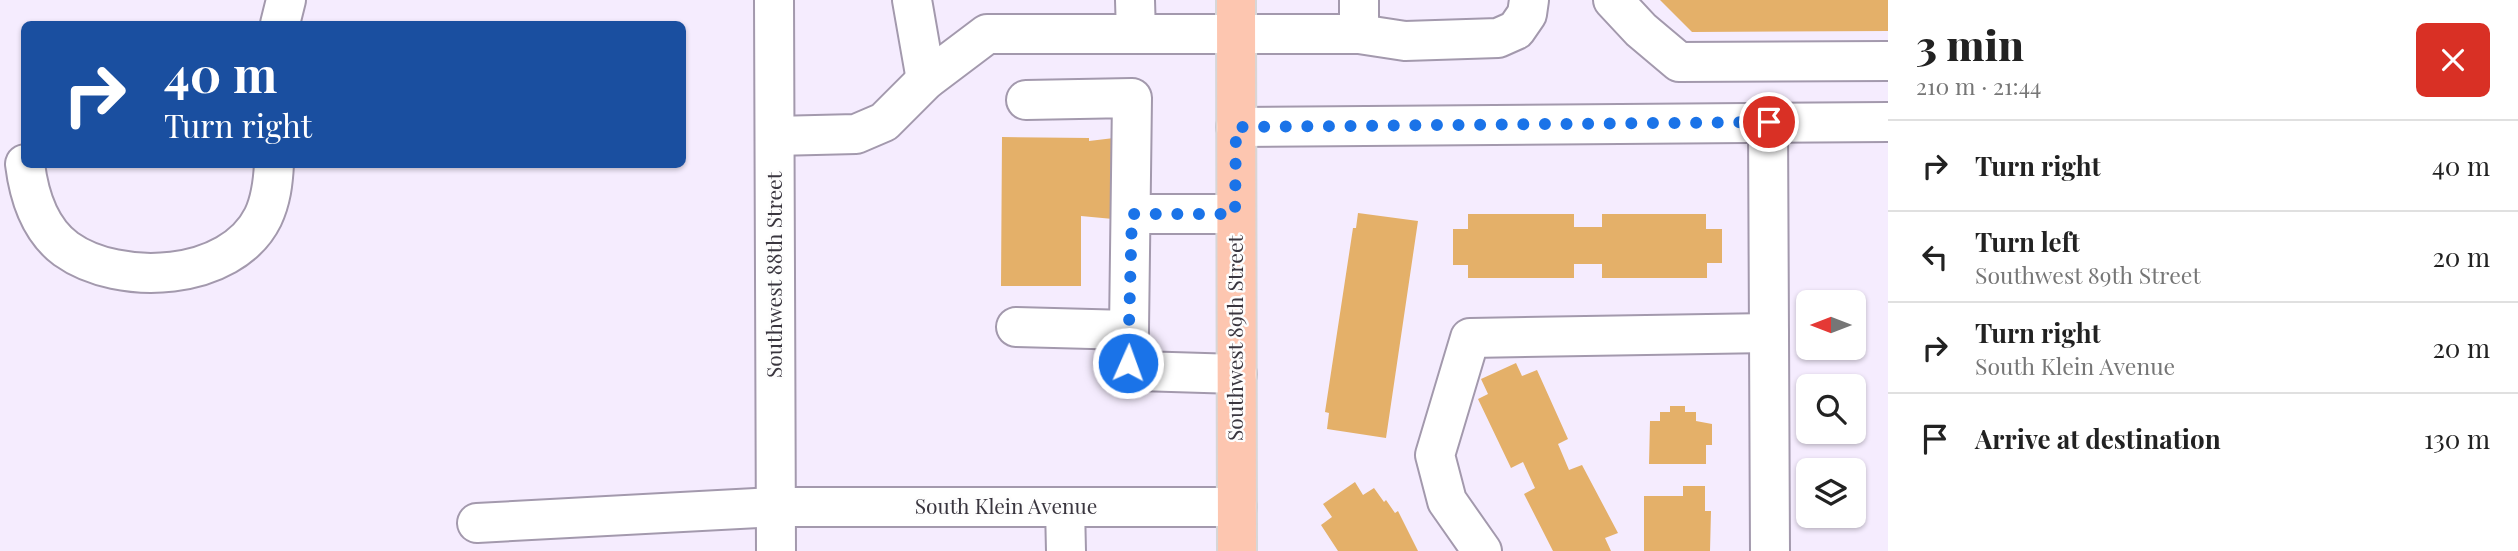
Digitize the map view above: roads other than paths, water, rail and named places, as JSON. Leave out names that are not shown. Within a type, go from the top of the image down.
[{"type":"main road","name":"Southwest 89th Street","points":[[1236,16],[1237,551]]},
{"type":"street","points":[[282,21],[286,0]]},
{"type":"street","name":"Southwest 88th Street","points":[[774,0],[776,551]]},
{"type":"street","points":[[912,0],[926,80]]},
{"type":"street","points":[[775,136],[856,134],[884,122],[926,80],[987,34],[1135,17],[1236,16],[1359,17],[1405,41],[1498,38],[1516,30],[1527,14],[1529,0]]},
{"type":"street","points":[[1613,0],[1641,30],[1679,62],[1888,61]]},
{"type":"street","points":[[1026,100],[1132,98],[1128,363],[1139,372],[1237,374]]},
{"type":"street","points":[[1769,122],[1770,551]]},
{"type":"street","points":[[1236,127],[1888,122]]},
{"type":"street","points":[[25,168],[28,191],[43,224],[65,247],[89,262],[114,270],[144,272],[205,264],[236,248],[262,219],[272,190],[274,168]]},
{"type":"street","points":[[1132,214],[1235,214]]},
{"type":"street","points":[[1016,327],[1129,330]]},
{"type":"street","points":[[1482,551],[1447,501],[1435,455],[1470,338],[1769,333]]},
{"type":"street","name":"South Klein Avenue","points":[[477,523],[776,507],[1237,507]]},
{"type":"street","points":[[1065,507],[1066,551]]}]
